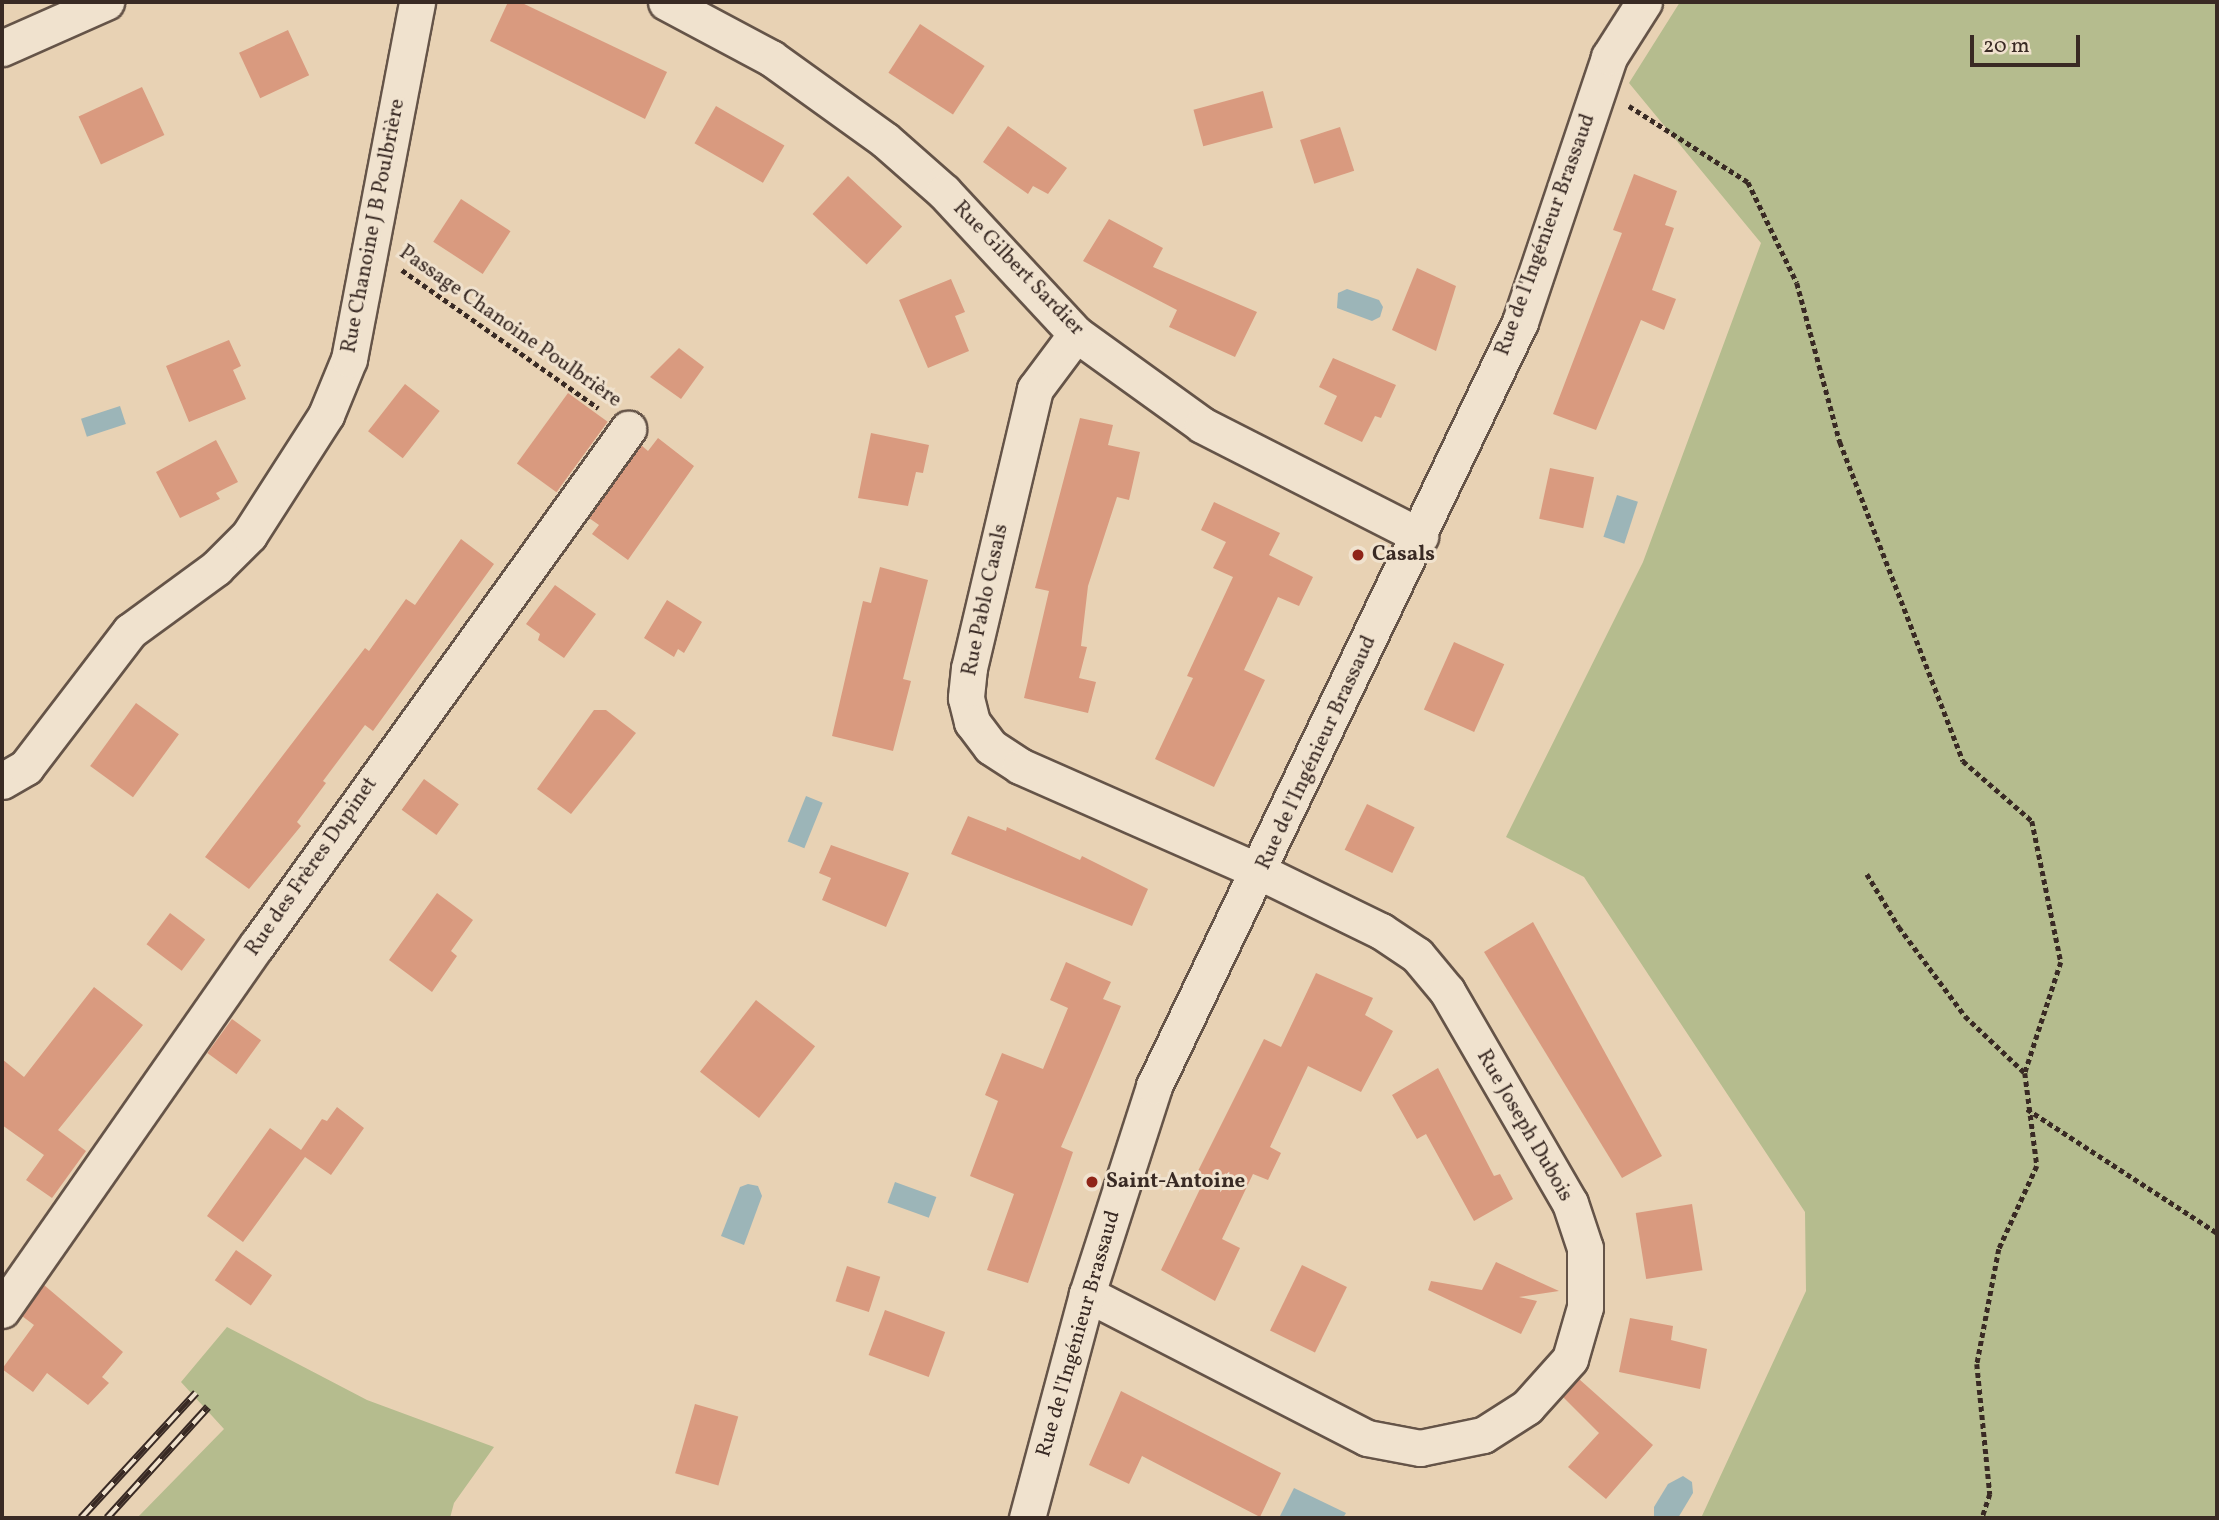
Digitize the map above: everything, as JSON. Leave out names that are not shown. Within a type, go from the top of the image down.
[{"type":"street","points":[[2,48],[106,2]]},
{"type":"street","name":"Rue Chanoine J B Poulbrière","points":[[2,781],[26,767],[130,631],[216,568],[248,535],[326,415],[349,359],[373,250],[417,2]]},
{"type":"street","name":"Rue Gilbert Sardier","points":[[666,2],[771,58],[885,140],[944,192],[1076,334],[1202,425],[1420,536]]},
{"type":"street","name":"Rue de l'Ingénieur Brassaud","points":[[1027,1518],[1087,1294],[1154,1086],[1260,872],[1520,322],[1609,57],[1644,2]]},
{"type":"street","name":"Rue Pablo Casals","points":[[1076,334],[1035,389],[969,668],[966,698],[972,722],[991,747],[1020,766],[1260,872]]},
{"type":"street","name":"Rue des Frères Dupinet","points":[[2,1310],[265,934],[628,429]]},
{"type":"street","name":"Rue Joseph Dubois","points":[[1087,1294],[1367,1438],[1420,1448],[1483,1435],[1527,1407],[1570,1359],[1585,1307],[1585,1248],[1570,1203],[1447,991],[1417,955],[1381,931],[1260,872]]},
{"type":"path","points":[[1599,86],[1748,182],[1797,283],[1840,442],[1963,761],[2032,821],[2061,962],[2025,1073],[2026,1108],[2038,1166],[1999,1249],[1978,1364],[1990,1494],[1982,1518]]},
{"type":"path","name":"Passage Chanoine Poulbrière","points":[[373,250],[628,429]]},
{"type":"path","points":[[1867,874],[1899,928],[1965,1016],[2025,1073]]},
{"type":"path","points":[[2026,1108],[2217,1233]]},
{"type":"green space","points":[[1680,2],[2217,2],[2217,1518],[1701,1518],[1806,1291],[1805,1212],[1584,877],[1506,837],[1643,562],[1761,243],[1629,83]]},
{"type":"green space","points":[[227,1327],[367,1400],[494,1447],[454,1503],[450,1518],[137,1518],[224,1429],[181,1382]]},
{"type":"water","points":[[1347,289],[1379,300],[1383,307],[1380,317],[1372,321],[1337,308],[1338,293]]},
{"type":"water","points":[[120,406],[126,424],[87,437],[81,419]]},
{"type":"water","points":[[1617,495],[1638,502],[1624,544],[1603,537]]},
{"type":"water","points":[[806,796],[823,803],[804,848],[788,841]]},
{"type":"water","points":[[895,1182],[936,1197],[929,1218],[887,1203]]},
{"type":"water","points":[[748,1184],[758,1186],[762,1196],[744,1245],[721,1236],[740,1187]]},
{"type":"water","points":[[1683,1476],[1692,1482],[1693,1493],[1678,1518],[1654,1518],[1654,1507],[1668,1484]]},
{"type":"water","points":[[1294,1488],[1346,1513],[1343,1518],[1280,1516]]},
{"type":"building","points":[[508,2],[520,2],[667,72],[645,119],[490,41]]},
{"type":"building","points":[[920,24],[985,66],[953,115],[888,73]]},
{"type":"building","points":[[288,30],[309,75],[260,98],[239,53]]},
{"type":"building","points":[[142,87],[164,135],[101,165],[79,117]]},
{"type":"building","points":[[1263,91],[1273,128],[1203,146],[1193,110]]},
{"type":"building","points":[[716,106],[784,146],[763,183],[694,143]]},
{"type":"building","points":[[1008,126],[1067,168],[1048,194],[1033,186],[1028,194],[983,162]]},
{"type":"building","points":[[1340,127],[1354,171],[1314,184],[1300,140]]},
{"type":"building","points":[[1634,174],[1677,191],[1665,225],[1674,228],[1652,290],[1676,299],[1664,330],[1641,320],[1596,430],[1553,414],[1622,233],[1613,230]]},
{"type":"building","points":[[848,176],[902,226],[867,264],[813,214]]},
{"type":"building","points":[[461,199],[510,231],[483,274],[433,242]]},
{"type":"building","points":[[1109,219],[1163,248],[1153,267],[1257,312],[1235,357],[1169,327],[1177,310],[1083,261]]},
{"type":"building","points":[[1417,268],[1456,286],[1436,351],[1392,330]]},
{"type":"building","points":[[951,279],[965,312],[955,316],[969,351],[928,368],[899,300]]},
{"type":"building","points":[[229,340],[241,366],[233,370],[246,399],[189,422],[166,366]]},
{"type":"building","points":[[679,348],[704,367],[681,399],[650,377]]},
{"type":"building","points":[[1333,358],[1396,385],[1381,418],[1375,416],[1362,442],[1324,424],[1337,396],[1319,387]]},
{"type":"building","points":[[405,384],[440,411],[403,458],[368,431]]},
{"type":"building","points":[[568,393],[608,422],[557,492],[517,463]]},
{"type":"building","points":[[1080,418],[1113,425],[1108,445],[1140,452],[1129,500],[1117,497],[1088,586],[1081,646],[1087,647],[1079,678],[1096,682],[1088,713],[1024,698],[1049,591],[1035,588]]},
{"type":"building","points":[[871,433],[929,445],[923,473],[916,472],[908,506],[858,498]]},
{"type":"building","points":[[658,438],[694,466],[628,560],[592,534],[599,525],[589,518],[641,445],[648,451]]},
{"type":"building","points":[[216,440],[238,482],[216,493],[220,499],[180,518],[156,472]]},
{"type":"building","points":[[1550,468],[1594,477],[1583,528],[1539,519]]},
{"type":"building","points":[[1214,502],[1280,533],[1269,555],[1313,577],[1299,606],[1278,597],[1244,670],[1265,680],[1214,787],[1155,759],[1193,678],[1187,676],[1233,577],[1213,568],[1226,542],[1201,530]]},
{"type":"building","points":[[461,539],[494,564],[373,731],[365,725],[323,781],[326,783],[297,822],[301,826],[249,889],[205,857],[365,648],[369,651],[406,599],[415,605]]},
{"type":"building","points":[[880,567],[928,580],[903,679],[911,681],[893,751],[832,736],[863,601],[871,603]]},
{"type":"building","points":[[555,585],[596,614],[564,658],[538,640],[540,634],[526,624]]},
{"type":"building","points":[[667,600],[702,622],[684,653],[678,649],[674,657],[644,638]]},
{"type":"building","points":[[1454,642],[1504,664],[1474,732],[1424,710]]},
{"type":"building","points":[[136,703],[179,734],[133,797],[90,766]]},
{"type":"building","points":[[594,710],[606,710],[636,733],[571,814],[537,789]]},
{"type":"building","points":[[424,779],[459,804],[436,835],[402,810]]},
{"type":"building","points":[[1367,804],[1415,827],[1392,873],[1345,850]]},
{"type":"building","points":[[968,816],[1006,831],[1007,827],[1080,860],[1082,856],[1148,889],[1132,926],[951,854]]},
{"type":"building","points":[[831,845],[909,873],[886,927],[822,900],[831,878],[819,873]]},
{"type":"building","points":[[437,893],[473,920],[451,951],[457,956],[432,992],[389,960]]},
{"type":"building","points":[[170,913],[205,939],[182,971],[147,944]]},
{"type":"building","points":[[1533,922],[1662,1156],[1622,1178],[1484,952]]},
{"type":"building","points":[[1066,962],[1111,982],[1103,999],[1121,1006],[1061,1147],[1073,1152],[1028,1283],[987,1270],[1014,1194],[970,1176],[998,1101],[985,1095],[1002,1053],[1043,1069],[1068,1008],[1050,1000]]},
{"type":"building","points":[[1316,973],[1373,998],[1365,1015],[1393,1031],[1361,1092],[1308,1066],[1270,1147],[1281,1153],[1268,1180],[1253,1174],[1222,1239],[1240,1248],[1215,1301],[1161,1270],[1200,1189],[1191,1185],[1264,1039],[1281,1047]]},
{"type":"building","points":[[94,987],[143,1025],[58,1130],[86,1151],[52,1198],[26,1180],[44,1155],[2,1125],[2,1059],[24,1077]]},
{"type":"building","points":[[756,1000],[815,1046],[759,1118],[700,1072]]},
{"type":"building","points":[[232,1019],[261,1040],[236,1074],[207,1053]]},
{"type":"building","points":[[1438,1068],[1494,1176],[1500,1174],[1513,1199],[1474,1221],[1426,1134],[1417,1139],[1392,1095]]},
{"type":"building","points":[[337,1107],[364,1128],[331,1175],[305,1157],[243,1242],[207,1216],[270,1128],[301,1150],[322,1119],[327,1121]]},
{"type":"building","points":[[1692,1204],[1702,1270],[1646,1279],[1636,1213]]},
{"type":"building","points":[[236,1250],[272,1275],[251,1306],[215,1280]]},
{"type":"building","points":[[1496,1262],[1559,1291],[1519,1297],[1537,1301],[1521,1334],[1428,1290],[1431,1281],[1482,1290]]},
{"type":"building","points":[[1302,1265],[1347,1287],[1315,1353],[1270,1331]]},
{"type":"building","points":[[847,1266],[880,1277],[869,1312],[836,1301]]},
{"type":"building","points":[[44,1285],[123,1352],[102,1377],[109,1383],[88,1405],[47,1373],[33,1392],[2,1369],[34,1325],[22,1316]]},
{"type":"building","points":[[885,1310],[945,1332],[929,1377],[869,1355]]},
{"type":"building","points":[[1630,1318],[1673,1326],[1671,1340],[1707,1349],[1700,1389],[1619,1372]]},
{"type":"building","points":[[1579,1379],[1653,1445],[1606,1499],[1568,1467],[1599,1433],[1563,1397]]},
{"type":"building","points":[[1121,1391],[1281,1473],[1260,1517],[1142,1456],[1129,1484],[1089,1465]]},
{"type":"building","points":[[695,1404],[738,1416],[718,1486],[675,1473]]},
{"type":"railway","points":[[81,1518],[196,1393]]},
{"type":"railway","points":[[107,1518],[208,1407]]},
{"type":"place","name":"Casals","points":[[1358,555]]},
{"type":"place","name":"Saint-Antoine","points":[[1092,1182]]}]
